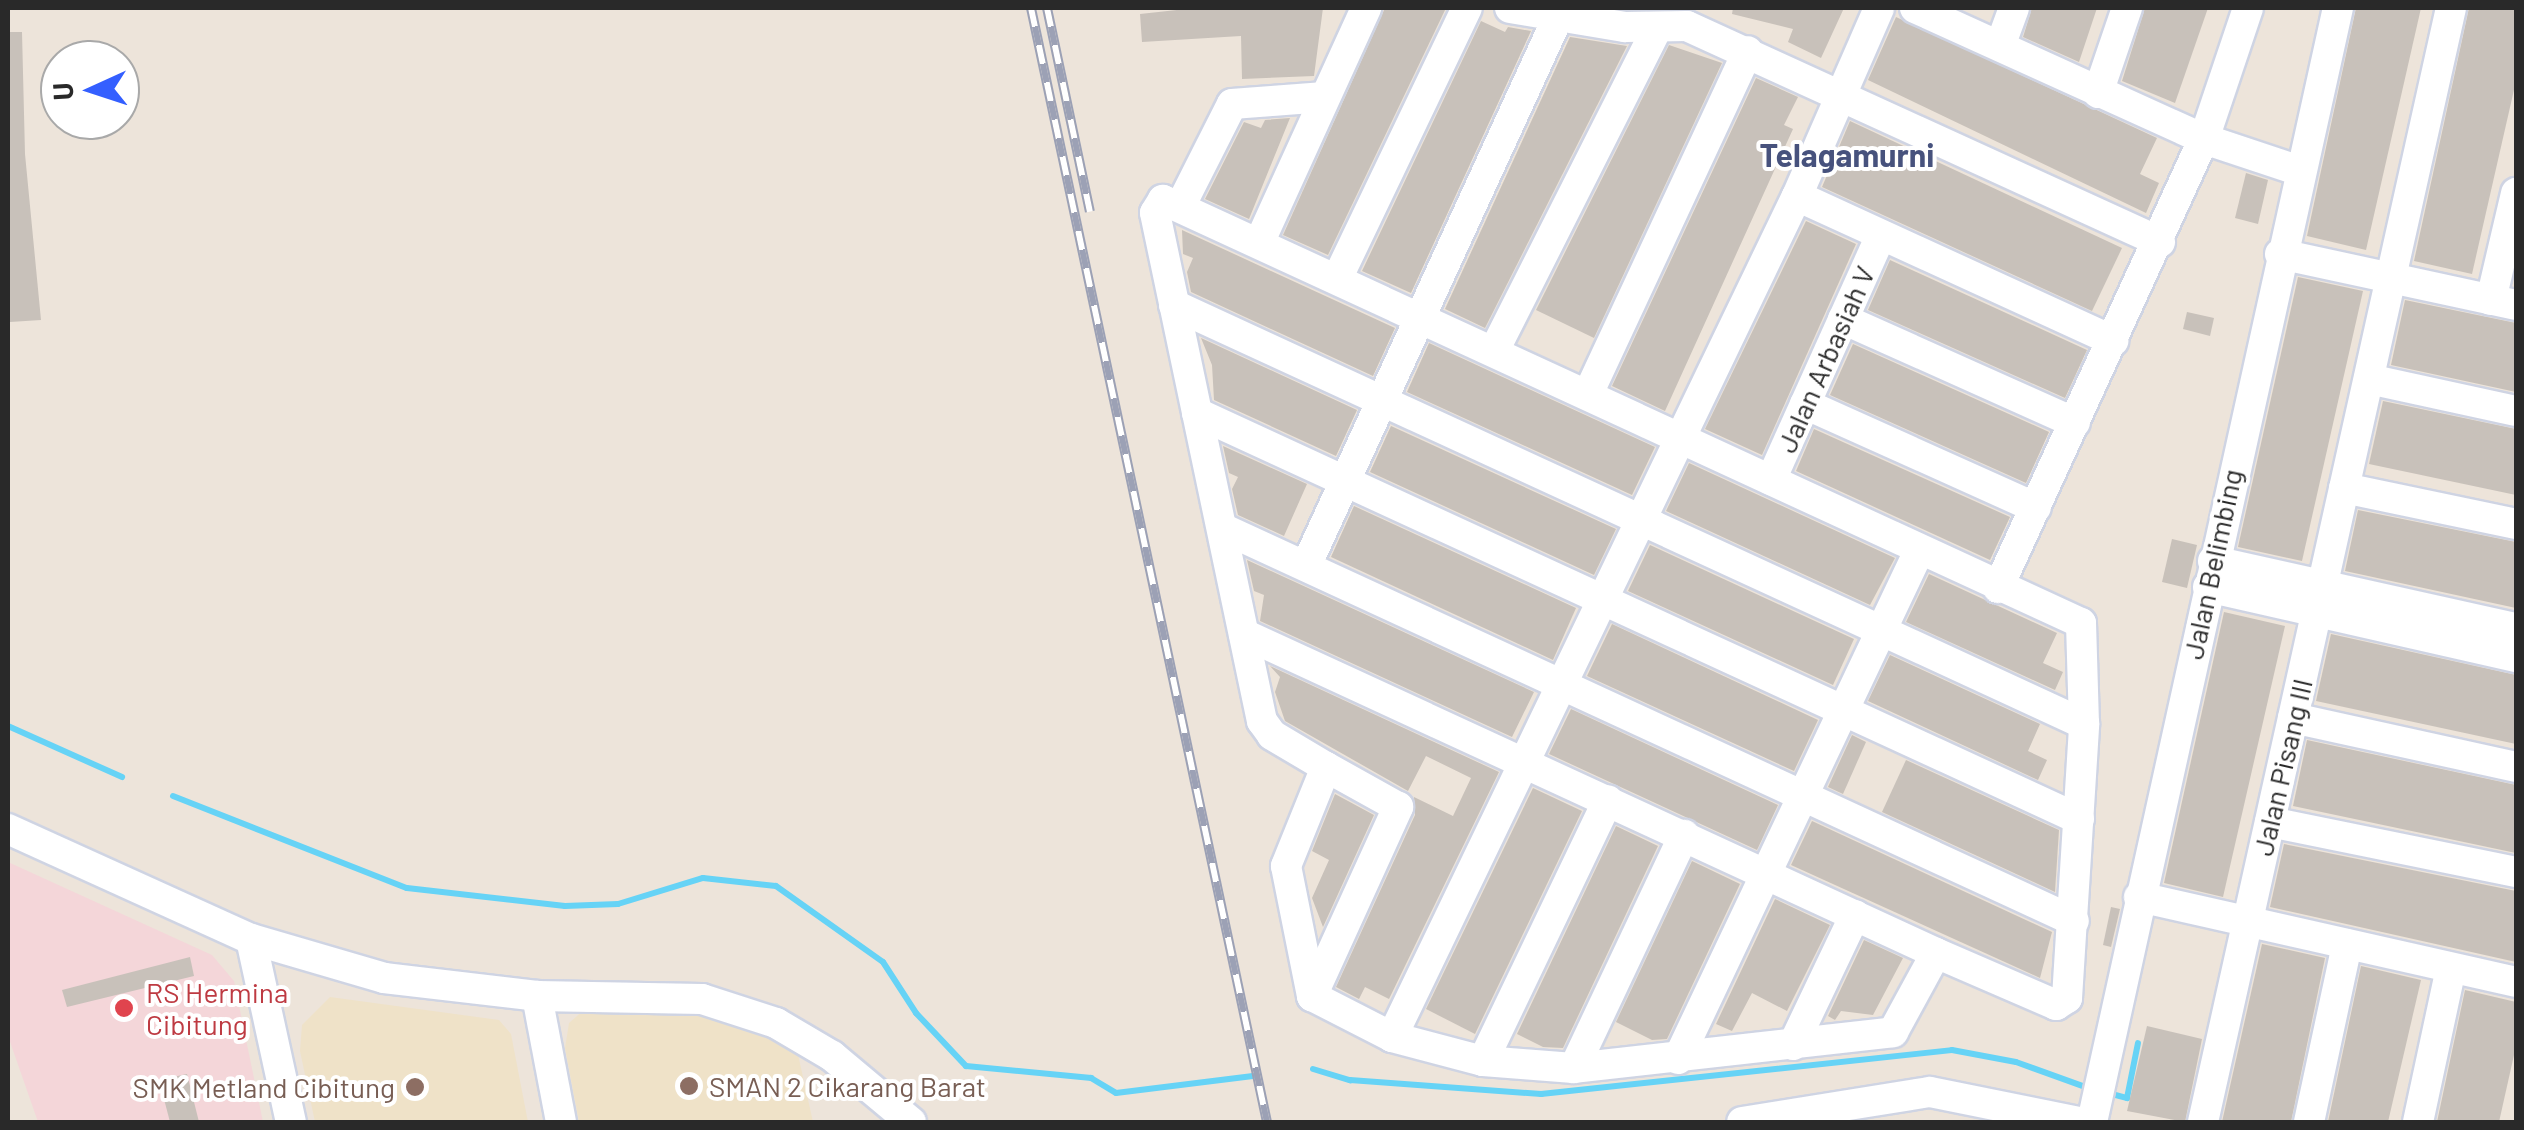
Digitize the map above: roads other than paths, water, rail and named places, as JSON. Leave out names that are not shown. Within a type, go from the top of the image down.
[{"type":"street","points":[[1260,242],[1366,8]]},
{"type":"street","points":[[1338,277],[1467,8]]},
{"type":"street","points":[[1510,8],[1658,28],[1687,26],[2160,242]]},
{"type":"street","points":[[1392,1038],[1521,761],[1798,196],[1879,8]]},
{"type":"street","points":[[1917,8],[2204,140],[2300,170]]},
{"type":"street","points":[[2000,46],[2014,8]]},
{"type":"street","points":[[2098,93],[2127,8]]},
{"type":"street","points":[[1998,588],[2204,140],[2248,8]]},
{"type":"street","name":"Jalan Belimbing","points":[[2092,1122],[2280,254],[2338,8]]},
{"type":"street","name":"Jalan Pisang III","points":[[2203,1122],[2451,8]]},
{"type":"street","points":[[1306,566],[1559,15]]},
{"type":"street","points":[[1496,349],[1658,28]]},
{"type":"street","points":[[1588,394],[1748,51]]},
{"type":"street","points":[[1181,205],[1232,104],[1326,97]]},
{"type":"street","points":[[2280,254],[2504,302],[2516,193]]},
{"type":"street","points":[[1798,196],[2113,342]]},
{"type":"street","points":[[1244,634],[1936,952],[2059,1004],[2067,998],[2074,921],[2085,628],[1496,349],[1164,200],[1156,213],[1197,414],[1244,634],[1266,729],[1398,807],[1312,996]]},
{"type":"street","name":"Jalan Arbasiah V","points":[[1770,480],[1880,237]]},
{"type":"street","points":[[1174,306],[2084,724]]},
{"type":"street","points":[[1843,319],[2075,423]]},
{"type":"street","points":[[2370,380],[2516,411]]},
{"type":"street","points":[[1805,404],[2036,508]]},
{"type":"street","points":[[1197,414],[2078,819]]},
{"type":"street","points":[[2344,488],[2516,524]]},
{"type":"street","points":[[1222,528],[1562,681],[2074,921]]},
{"type":"street","points":[[1678,1059],[1919,551]]},
{"type":"street","points":[[2210,574],[2320,598],[2516,628]]},
{"type":"street","points":[[2320,598],[2516,657]]},
{"type":"street","points":[[2293,718],[2516,768]]},
{"type":"street","points":[[1312,996],[1286,866],[1326,767]]},
{"type":"street","points":[[1483,1061],[1608,800]]},
{"type":"street","points":[[2270,822],[2516,872]]},
{"type":"street","points":[[8,829],[251,938],[384,978],[537,996],[702,999],[776,1023],[832,1056],[911,1122]]},
{"type":"street","points":[[1574,1068],[1684,835]]},
{"type":"street","points":[[2139,897],[2516,982]]},
{"type":"street","points":[[1792,1046],[1855,915]]},
{"type":"street","points":[[251,938],[291,1122]]},
{"type":"street","points":[[2308,1122],[2347,944]]},
{"type":"street","points":[[1312,996],[1392,1038],[1483,1061],[1574,1068],[1792,1046],[1896,1031],[1936,952]]},
{"type":"street","points":[[2418,1122],[2451,968]]},
{"type":"street","points":[[537,996],[561,1122]]},
{"type":"street","points":[[1742,1122],[1930,1092],[2079,1122]]},
{"type":"waterway","points":[[8,726],[122,777]]},
{"type":"waterway","points":[[173,796],[407,888],[565,906],[618,904],[703,878],[776,886],[883,962],[916,1013],[966,1066],[1091,1078],[1116,1093],[1253,1076]]},
{"type":"waterway","points":[[2108,1093],[2127,1098],[2138,1043]]},
{"type":"waterway","points":[[1313,1069],[1350,1080],[1541,1094],[1952,1050],[2016,1062],[2091,1089]]},
{"type":"railway","points":[[1031,8],[1267,1122]]},
{"type":"railway","points":[[1047,8],[1090,212]]},
{"type":"place","name":"RS Hermina Cibitung","points":[[124,1008]]},
{"type":"place","name":"SMAN 2 Cikarang Barat","points":[[689,1086]]},
{"type":"place","name":"SMK Metland Cibitung","points":[[415,1087]]},
{"type":"district","name":"Telagamurni","points":[[1847,154]]}]
